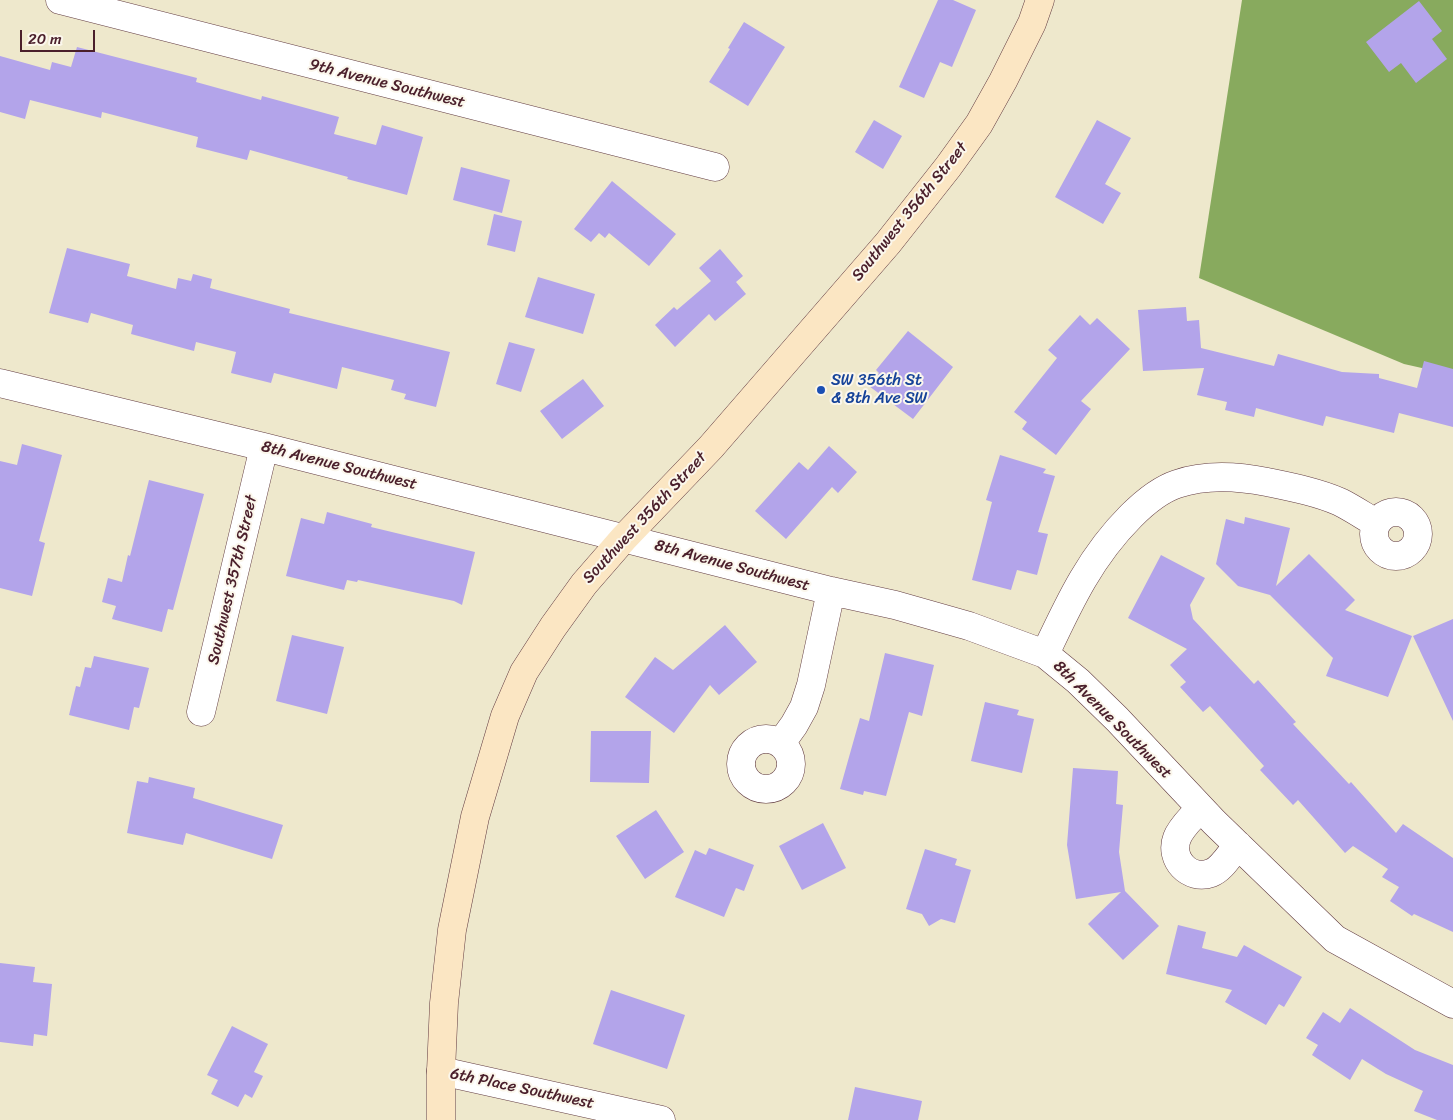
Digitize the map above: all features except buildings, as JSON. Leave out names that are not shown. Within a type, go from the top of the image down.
[{"type":"main road","name":"Southwest 356th Street","points":[[441,1120],[440,1071],[444,1003],[452,930],[475,817],[505,716],[524,672],[584,584],[624,538],[711,447],[888,244],[948,167],[979,124],[1003,81],[1032,24],[1040,0]]},
{"type":"street","name":"9th Avenue Southwest","points":[[60,0],[715,167]]},
{"type":"street","name":"8th Avenue Southwest","points":[[0,383],[264,447],[831,591],[895,605],[969,626],[1045,654],[1085,688],[1200,808],[1334,939],[1453,1004]]},
{"type":"street","name":"Southwest 357th Street","points":[[201,712],[264,447]]},
{"type":"street","points":[[1045,654],[1075,590],[1095,558],[1119,527],[1140,507],[1158,493],[1176,484],[1198,478],[1239,477],[1258,480],[1297,488],[1340,502],[1376,523]]},
{"type":"street","points":[[781,743],[804,707],[831,591]]},
{"type":"street","points":[[1200,808],[1178,835],[1175,844],[1175,854],[1185,869],[1194,873],[1212,872],[1220,867],[1238,845]]},
{"type":"street","name":"6th Place Southwest","points":[[440,1071],[661,1120]]},
{"type":"green space","points":[[1242,0],[1453,0],[1453,375],[1404,364],[1199,278]]},
{"type":"place","name":"SW 356th St & 8th Ave SW","points":[[821,390]]}]
